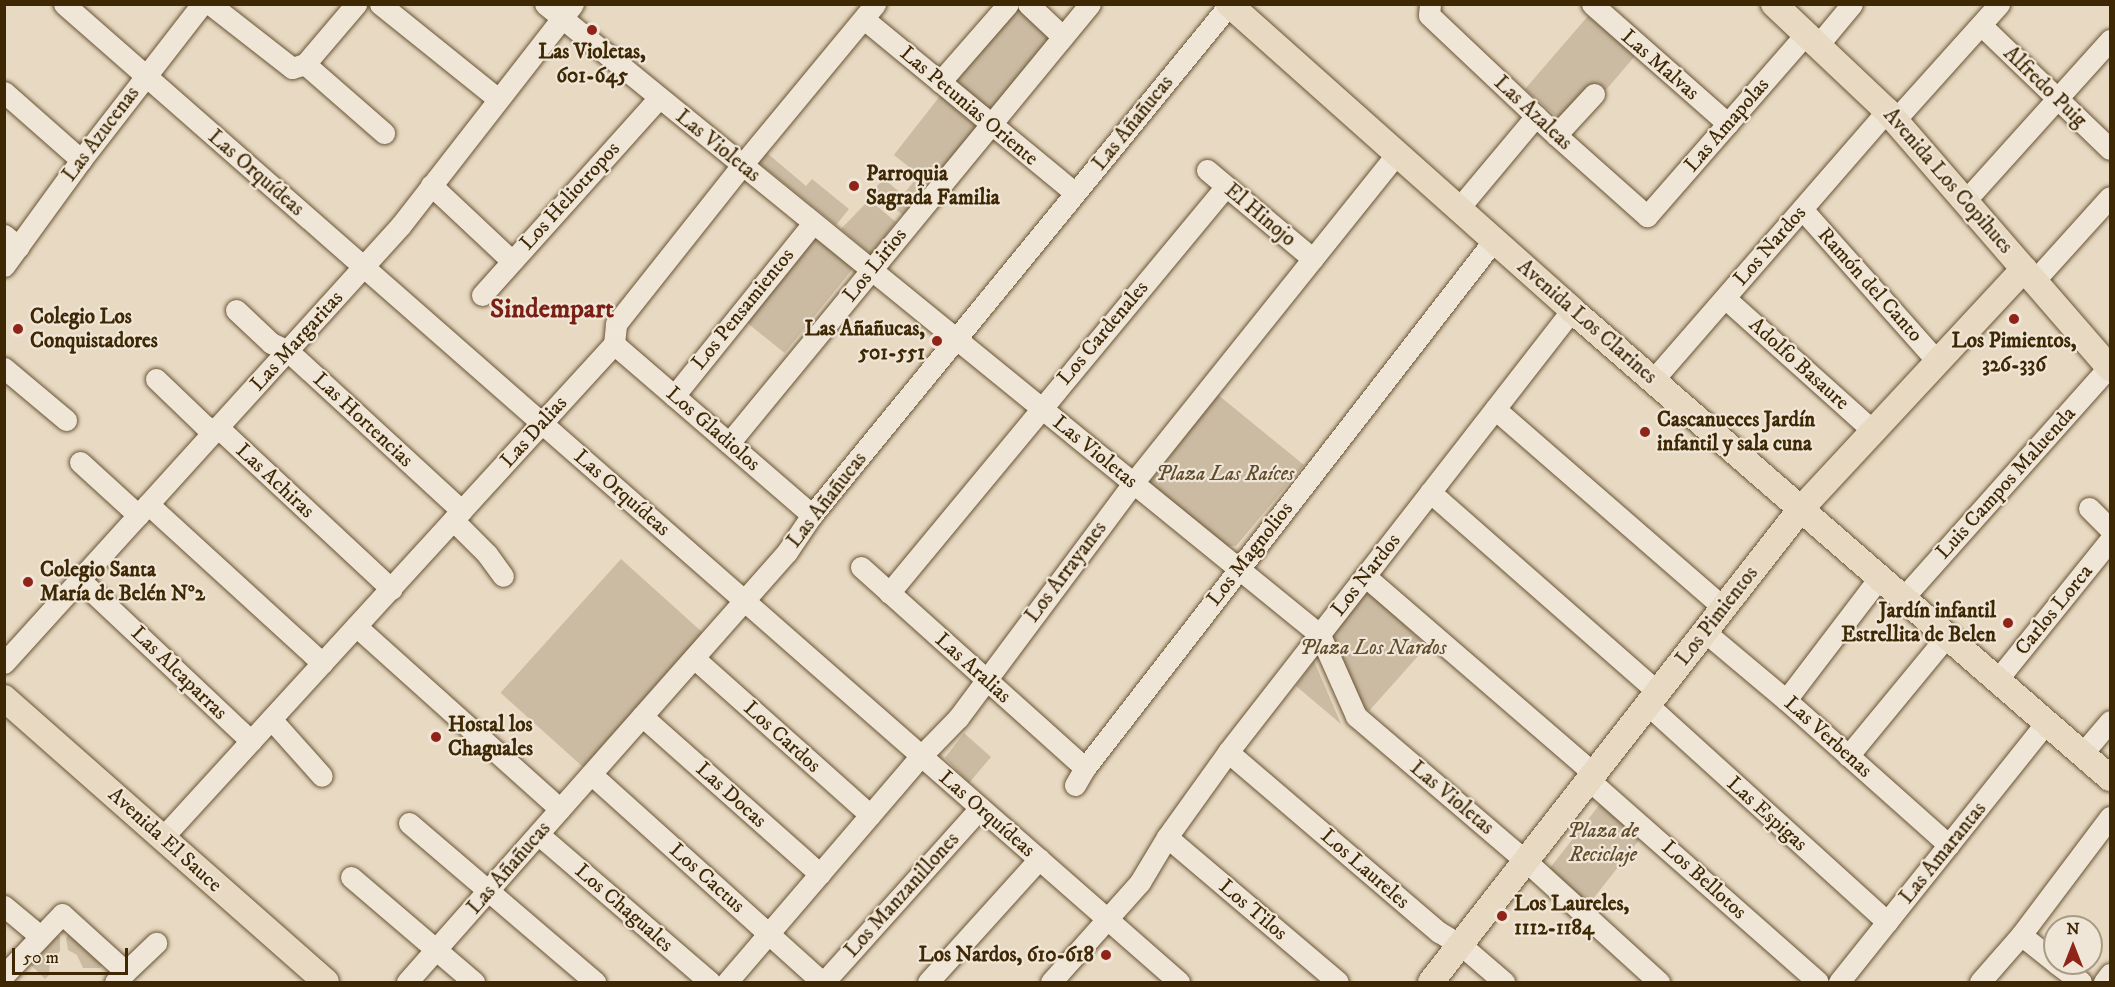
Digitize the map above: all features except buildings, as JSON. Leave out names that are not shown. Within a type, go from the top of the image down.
[{"type":"main road","name":"Avenida Los Copihues","points":[[1774,4],[1891,115],[2110,367]]},
{"type":"main road","name":"Avenida Los Clarines","points":[[1229,5],[1572,310],[2110,778]]},
{"type":"main road","name":"Los Pimientos","points":[[1431,982],[1800,510],[1938,362],[2029,275]]},
{"type":"main road","name":"Avenida El Sauce","points":[[4,698],[326,982]]},
{"type":"street","name":"Las Orquídeas","points":[[64,4],[1179,982]]},
{"type":"street","name":"Las Azucenas","points":[[4,266],[12,241],[81,160],[202,4]]},
{"type":"street","points":[[210,4],[292,68],[305,64],[356,4]]},
{"type":"street","points":[[380,4],[498,99]]},
{"type":"street","name":"Las Violetas","points":[[545,4],[567,11],[659,98],[1320,635],[1356,716],[1526,861],[1659,982]]},
{"type":"street","points":[[940,82],[1008,4]]},
{"type":"street","points":[[1028,4],[1063,37]]},
{"type":"street","name":"Los Lirios","points":[[729,443],[1090,4]]},
{"type":"street","name":"Las Azaleas","points":[[1430,4],[1429,15],[1556,135],[1647,216]]},
{"type":"street","name":"Las Malvas","points":[[1592,4],[1728,124]]},
{"type":"street","name":"Las Amapolas","points":[[1647,216],[1728,124],[1812,40],[1852,4]]},
{"type":"street","name":"Los Nardos","points":[[1653,380],[1802,209],[1999,4]]},
{"type":"street","name":"Las Añañucas","points":[[407,982],[787,552],[812,515],[1229,5]]},
{"type":"street","name":"Las Margaritas","points":[[4,663],[401,225],[567,11]]},
{"type":"street","name":"Las Petunias Oriente","points":[[869,12],[940,82],[1075,193]]},
{"type":"street","name":"Las Dalias","points":[[163,837],[615,344],[616,324],[742,165],[869,12]]},
{"type":"street","name":"Alfredo Puig","points":[[1981,25],[2110,149]]},
{"type":"street","points":[[1965,201],[2110,40]]},
{"type":"street","points":[[305,64],[384,133]]},
{"type":"street","points":[[4,92],[81,160]]},
{"type":"street","points":[[1556,135],[1594,94]]},
{"type":"street","name":"Los Heliotropos","points":[[482,296],[511,260],[659,98]]},
{"type":"street","points":[[1459,208],[1536,116]]},
{"type":"street","name":"Los Arrayanes","points":[[727,982],[921,756],[958,718],[1133,483],[1397,154]]},
{"type":"street","name":"El Hinojo","points":[[1207,170],[1313,259]]},
{"type":"street","points":[[432,185],[511,260]]},
{"type":"street","name":"Los Cardenales","points":[[889,593],[1226,186]]},
{"type":"street","name":"Los Pimientos","points":[[2029,275],[2110,197]]},
{"type":"street","name":"Ramón del Canto","points":[[1802,209],[1938,362]]},
{"type":"street","name":"Los Pensamientos","points":[[674,396],[813,223]]},
{"type":"street","name":"Los Magnolios","points":[[1080,777],[1494,240]]},
{"type":"street","name":"Adolfo Basaure","points":[[1725,297],[1873,431]]},
{"type":"street","name":"Las Hortencias","points":[[236,310],[272,343],[288,351],[458,515],[502,576]]},
{"type":"street","name":"Los Nardos","points":[[1053,982],[1140,882],[1167,837],[1228,752],[1572,310]]},
{"type":"street","name":"Los Gladiolos","points":[[615,344],[812,515]]},
{"type":"street","name":"Luis Campos Maluenda","points":[[1903,598],[2110,367]]},
{"type":"street","points":[[4,368],[66,420]]},
{"type":"street","name":"Las Achiras","points":[[156,379],[205,426],[224,433],[391,589]]},
{"type":"street","points":[[1495,409],[1724,608]]},
{"type":"street","points":[[80,462],[143,510],[322,663]]},
{"type":"street","name":"Las Espigas","points":[[1430,492],[1653,699],[1887,922]]},
{"type":"street","points":[[2089,508],[2110,530]]},
{"type":"street","name":"Carlos Lorca","points":[[1997,680],[2110,540]]},
{"type":"street","name":"Las Aralias","points":[[861,567],[985,679],[1080,777]]},
{"type":"street","name":"Los Bellotos","points":[[1365,576],[1592,777],[1818,982]]},
{"type":"street","points":[[1786,699],[1879,578]]},
{"type":"street","name":"Las Alcaparras","points":[[80,580],[251,741]]},
{"type":"street","points":[[357,626],[560,809]]},
{"type":"street","name":"Las Verbenas","points":[[1705,632],[1786,699],[1949,845]]},
{"type":"street","points":[[1848,756],[1947,636]]},
{"type":"street","name":"Los Cardos","points":[[693,658],[870,815]]},
{"type":"street","name":"Las Docas","points":[[642,716],[820,874]]},
{"type":"street","points":[[272,719],[322,776]]},
{"type":"street","points":[[2082,754],[2110,721]]},
{"type":"street","name":"Las Amarantas","points":[[1839,982],[2046,723]]},
{"type":"street","name":"Los Laureles","points":[[1228,752],[1439,932],[1461,945],[1504,982]]},
{"type":"street","name":"Los Cactus","points":[[591,774],[823,982]]},
{"type":"street","name":"Los Manzanillones","points":[[823,982],[980,808]]},
{"type":"street","points":[[1980,982],[2110,817]]},
{"type":"street","points":[[409,822],[595,982]]},
{"type":"street","name":"Los Chaguales","points":[[538,834],[710,982]]},
{"type":"street","name":"Los Tilos","points":[[1167,837],[1338,982]]},
{"type":"street","points":[[928,982],[1039,859]]},
{"type":"street","points":[[351,877],[474,982]]},
{"type":"street","points":[[4,906],[40,936]]},
{"type":"street","points":[[4,975],[62,914],[121,977],[156,943]]},
{"type":"street","points":[[2020,934],[2043,952]]},
{"type":"street","points":[[2104,982],[2110,974]]},
{"type":"green space","points":[[1013,6],[1021,6],[1053,37],[992,112],[955,85],[954,78]]},
{"type":"green space","points":[[1588,16],[1635,56],[1605,91],[1597,85],[1564,123],[1525,89]]},
{"type":"green space","points":[[940,96],[981,128],[935,187],[894,155]]},
{"type":"green space","points":[[761,148],[806,186],[812,179],[849,209],[836,225],[755,160]]},
{"type":"green space","points":[[884,179],[903,195],[915,180],[925,188],[903,215],[877,195],[877,186]]},
{"type":"green space","points":[[867,202],[873,203],[896,222],[871,254],[841,229]]},
{"type":"green space","points":[[812,235],[853,268],[785,353],[743,320]]},
{"type":"green space","name":"Plaza Las Raíces","points":[[1217,394],[1304,465],[1236,546],[1226,546],[1149,483]]},
{"type":"green space","points":[[621,559],[704,634],[584,768],[501,693]]},
{"type":"green space","name":"Plaza Los Nardos","points":[[1366,594],[1374,596],[1427,646],[1369,711],[1352,699],[1330,636]]},
{"type":"green space","points":[[1314,661],[1341,724],[1296,686]]},
{"type":"green space","points":[[964,733],[991,757],[969,783],[945,758]]},
{"type":"green space","name":"Plaza de Reciclaje","points":[[1600,804],[1642,837],[1589,904],[1548,871]]},
{"type":"green space","points":[[69,934],[103,963],[100,968],[83,968],[77,955],[68,950],[66,938]]},
{"type":"green space","points":[[57,935],[60,937],[60,951],[50,961],[49,975],[45,979],[31,965]]},
{"type":"place","name":"Las Violetas, 601-645","points":[[592,30]]},
{"type":"place","name":"Parroquia Sagrada Familia","points":[[854,186]]},
{"type":"place","name":"Los Pimientos, 326-336","points":[[2014,319]]},
{"type":"place","name":"Colegio Los Conquistadores","points":[[18,329]]},
{"type":"place","name":"Las Añañucas, 501-551","points":[[937,341]]},
{"type":"place","name":"Cascanueces Jardín infantil y sala cuna","points":[[1645,432]]},
{"type":"place","name":"Colegio Santa María de Belén N°2","points":[[28,582]]},
{"type":"place","name":"Jardín infantil Estrellita de Belen","points":[[2008,623]]},
{"type":"place","name":"Hostal los Chaguales","points":[[436,737]]},
{"type":"place","name":"Los Laureles, 1112-1184","points":[[1502,916]]},
{"type":"place","name":"Los Nardos, 610-618","points":[[1106,955]]},
{"type":"district","name":"Sindempart","points":[[552,310]]}]
